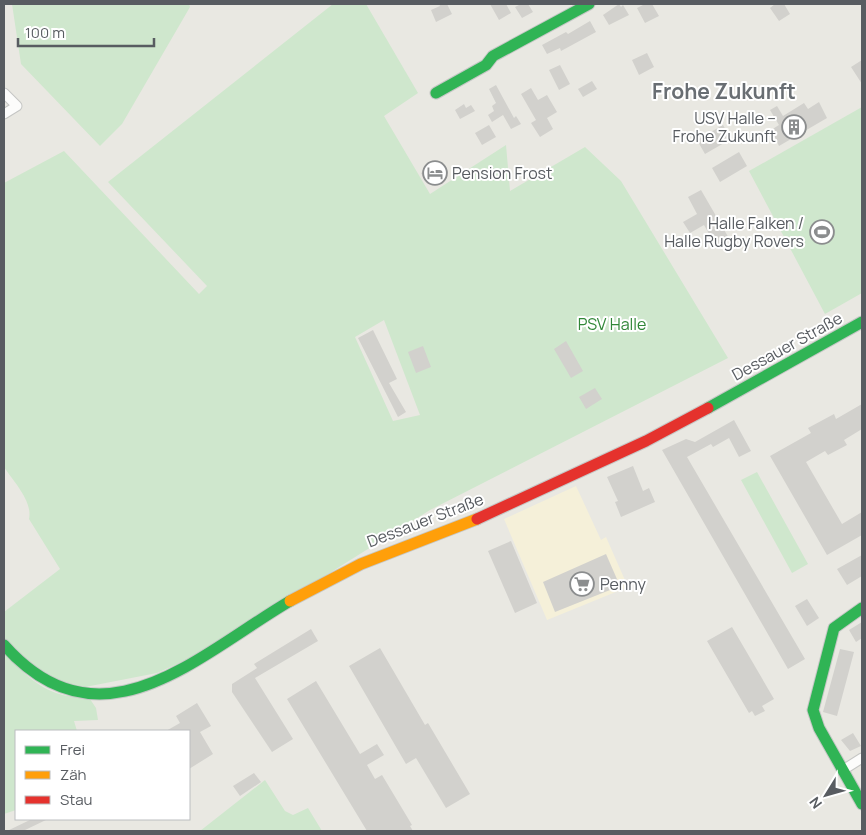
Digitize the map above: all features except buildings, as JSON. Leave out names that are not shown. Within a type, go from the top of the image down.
[{"type":"main road","points":[[436,93],[486,65],[493,56],[589,4]]},
{"type":"main road","name":"Dessauer Straße","points":[[4,645],[32,674],[43,681],[66,690],[119,692],[148,684],[195,662],[280,607],[341,573],[381,554],[451,530],[644,442],[862,322]]},
{"type":"main road","points":[[862,608],[844,619],[834,628],[814,702],[815,718],[819,728],[862,804]]},
{"type":"street","points":[[4,93],[17,106],[4,114]]},
{"type":"street","points":[[843,770],[862,758]]},
{"type":"shaded area","points":[[576,486],[601,540],[606,537],[628,587],[547,620],[504,519]]},
{"type":"green space","points":[[12,4],[189,4],[190,7],[122,124],[100,146],[21,64]]},
{"type":"green space","name":"PSV Halle","points":[[333,4],[366,4],[418,93],[384,116],[430,194],[506,145],[510,191],[585,147],[621,181],[728,358],[430,510],[204,652],[157,673],[80,688],[31,672],[4,638],[4,612],[60,569],[29,519],[28,505],[25,498],[4,467],[4,183],[64,151],[199,294],[207,286],[108,182]],"holes":[[[384,320],[420,415],[393,421],[355,337]]]},
{"type":"green space","name":"Halle Falken / Halle Rugby Rovers","points":[[862,107],[862,293],[825,314],[749,171]]},
{"type":"green space","points":[[757,472],[808,564],[792,573],[741,480]]},
{"type":"green space","points":[[4,652],[24,673],[40,685],[67,696],[90,699],[96,708],[98,720],[74,721],[77,730],[15,730],[15,810],[4,814]]},
{"type":"green space","points":[[265,780],[285,811],[293,815],[308,808],[322,831],[200,831]]},
{"type":"traffic: fast","points":[[436,93],[486,65],[493,56],[589,4]]},
{"type":"traffic: fast","points":[[708,408],[862,322]]},
{"type":"traffic: fast","points":[[4,645],[40,677],[77,692],[113,693],[149,684],[185,667],[290,601]]},
{"type":"traffic: fast","points":[[862,608],[834,628],[813,710],[819,728],[862,804]]},
{"type":"traffic: slow","points":[[290,601],[361,564],[477,519]]},
{"type":"traffic: jam","points":[[477,519],[646,441],[708,408]]},
{"type":"place","name":"USV Halle – Frohe Zukunft","points":[[794,127]]},
{"type":"place","name":"Pension Frost","points":[[435,173]]},
{"type":"place","name":"Halle Falken / Halle Rugby Rovers","points":[[822,232]]},
{"type":"place","name":"Penny","points":[[582,584]]},
{"type":"district","name":"Frohe Zukunft","points":[[724,91]]}]
